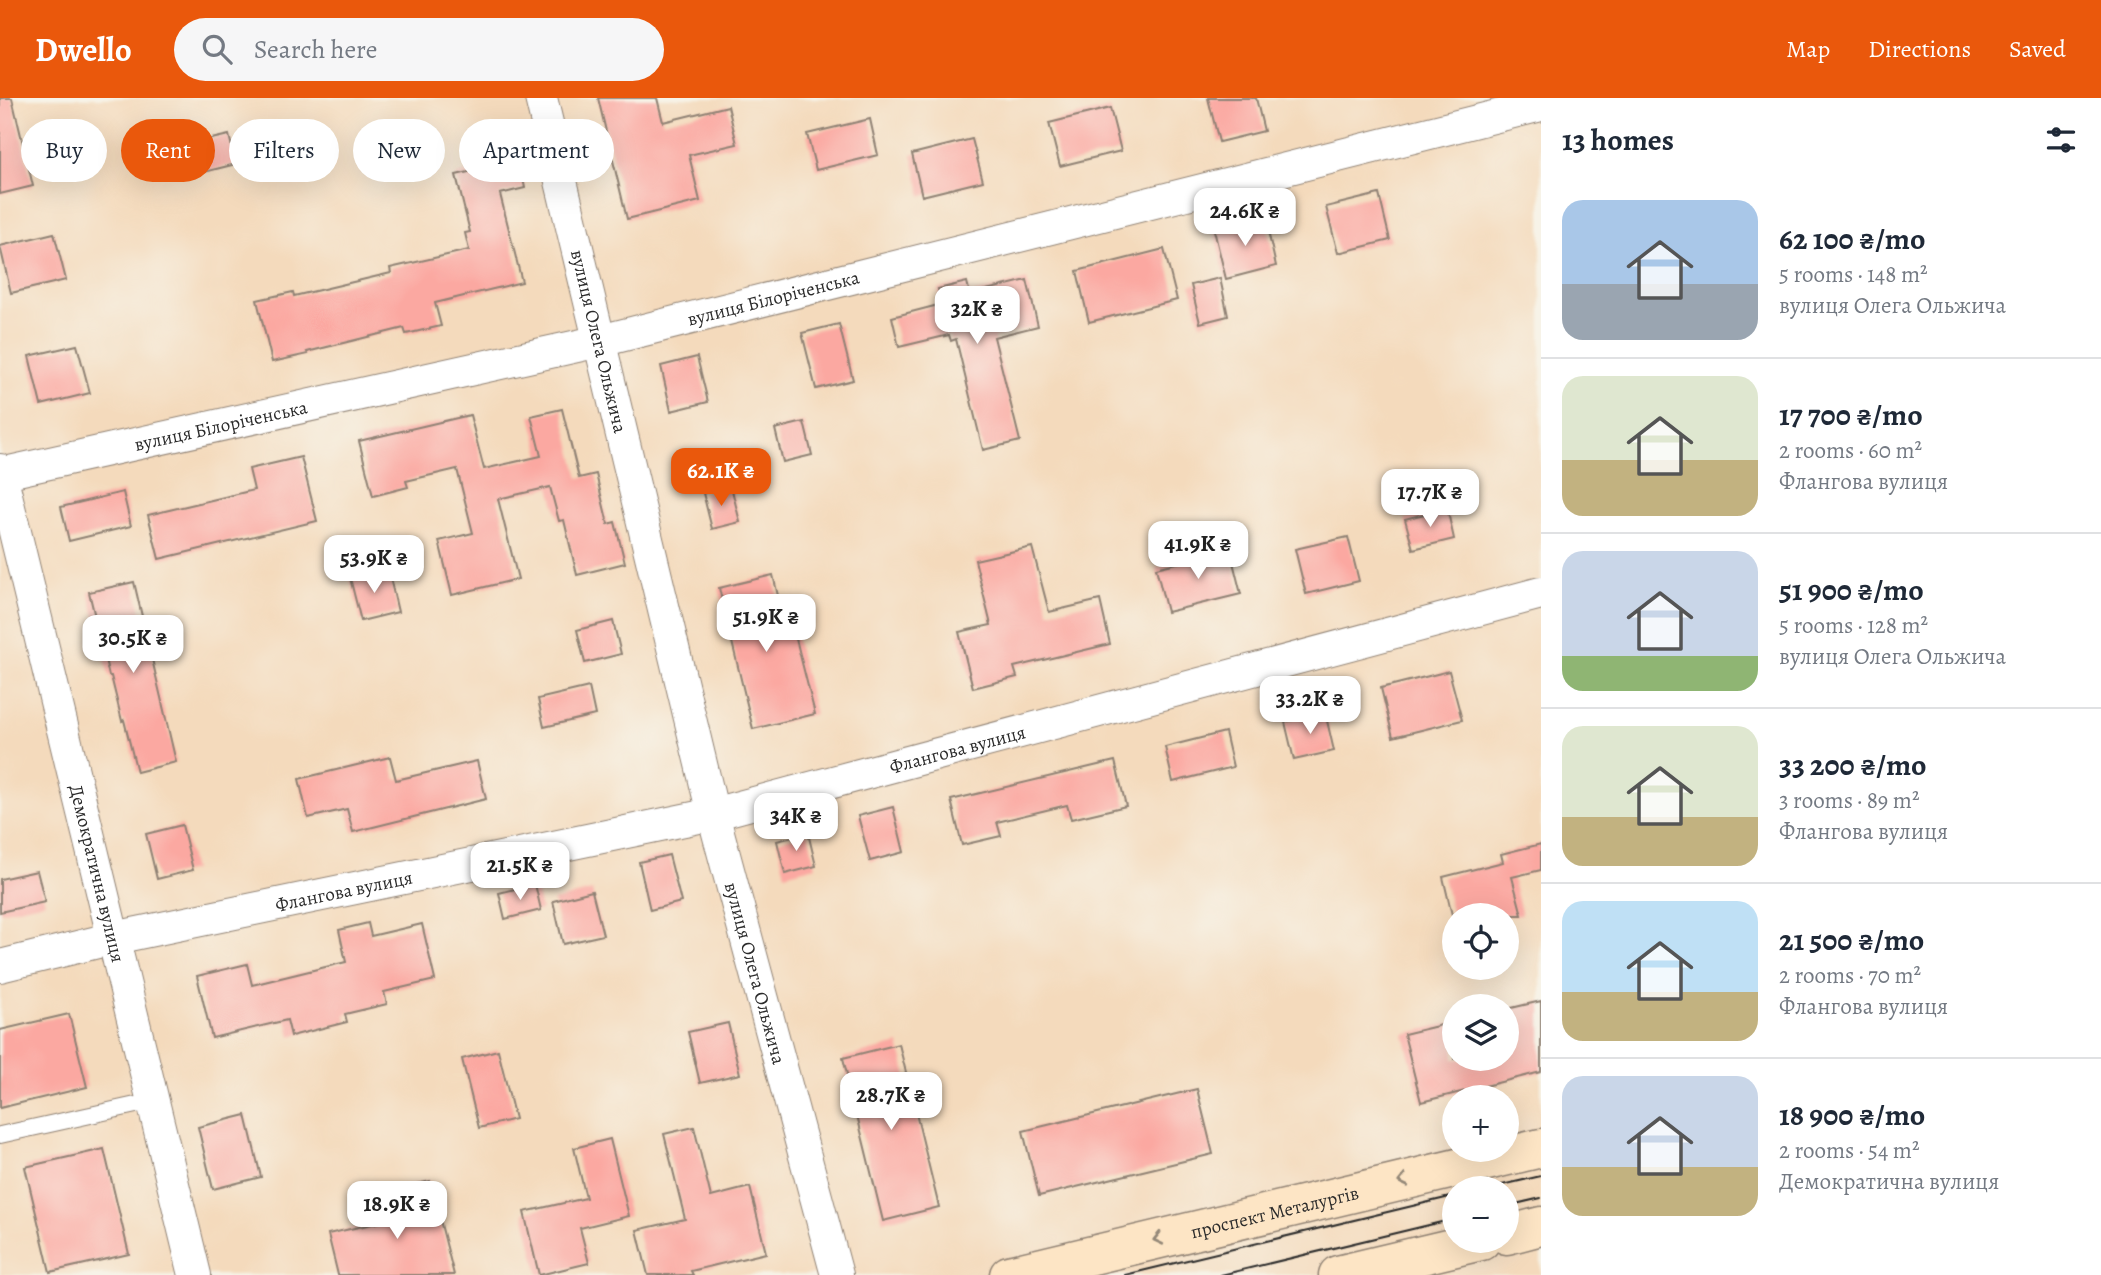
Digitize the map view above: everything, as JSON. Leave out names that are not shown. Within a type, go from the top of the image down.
[{"type":"main road","name":"проспект Металургів","points":[[1009,1275],[1541,1148]]},
{"type":"main road","points":[[1519,1232],[1541,1226]]},
{"type":"main road","points":[[1338,1275],[1442,1250]]},
{"type":"street","name":"вулиця Олега Ольжича","points":[[541,98],[713,814],[837,1275]]},
{"type":"street","name":"вулиця Білоріченська","points":[[0,473],[600,341],[1541,105]]},
{"type":"street","name":"Демократична вулиця","points":[[0,473],[195,1275]]},
{"type":"street","name":"Флангова вулиця","points":[[0,966],[114,939],[713,814],[1541,593]]},
{"type":"lane","points":[[0,1135],[154,1101]]},
{"type":"building","points":[[0,98],[12,98],[21,136],[21,182],[32,182],[33,186],[0,194]]},
{"type":"building","points":[[598,98],[657,98],[663,122],[728,106],[737,144],[689,155],[700,201],[627,219],[614,165],[614,119],[603,119]]},
{"type":"building","points":[[1208,98],[1256,98],[1264,131],[1219,142]]},
{"type":"building","points":[[1110,108],[1121,151],[1060,166],[1049,123]]},
{"type":"building","points":[[870,119],[878,155],[816,170],[807,134]]},
{"type":"building","points":[[229,135],[229,166],[215,169],[215,138]]},
{"type":"building","points":[[972,139],[983,181],[922,196],[912,154]]},
{"type":"building","points":[[459,174],[459,182],[524,182],[525,188],[500,194],[522,282],[435,303],[441,326],[406,334],[404,328],[272,362],[257,300],[293,292],[294,296],[391,273],[390,268],[469,250],[465,233],[470,232],[456,175]]},
{"type":"building","points":[[1379,194],[1390,240],[1338,253],[1326,207]]},
{"type":"building","points":[[1265,218],[1276,266],[1226,279],[1214,230]]},
{"type":"building","points":[[54,233],[66,280],[11,293],[0,246]]},
{"type":"building","points":[[1164,249],[1177,300],[1089,322],[1077,271]]},
{"type":"building","points":[[1220,278],[1228,316],[1200,323],[1191,285]]},
{"type":"building","points":[[1027,280],[1038,326],[994,337],[1020,441],[983,450],[956,339],[951,341],[949,335],[899,347],[892,317],[942,304],[938,289],[967,282],[970,294]]},
{"type":"building","points":[[839,324],[853,380],[816,389],[802,333]]},
{"type":"building","points":[[77,345],[90,393],[41,405],[29,356]]},
{"type":"building","points":[[697,357],[708,402],[671,411],[661,366]]},
{"type":"building","points":[[562,409],[579,478],[596,474],[608,524],[615,522],[625,563],[577,575],[564,520],[559,521],[550,487],[498,499],[518,579],[452,595],[439,541],[473,533],[457,469],[406,481],[408,487],[373,496],[359,441],[470,415],[484,469],[541,456],[531,416]]},
{"type":"building","points":[[804,422],[812,455],[783,462],[775,429]]},
{"type":"building","points":[[301,457],[317,521],[159,559],[148,515],[254,490],[249,469]]},
{"type":"building","points":[[731,486],[740,522],[712,529],[703,493]]},
{"type":"building","points":[[123,492],[131,526],[69,541],[61,507]]},
{"type":"building","points":[[1447,508],[1454,539],[1413,549],[1405,519]]},
{"type":"building","points":[[1348,537],[1359,581],[1306,594],[1295,549]]},
{"type":"building","points":[[1032,547],[1049,612],[1100,600],[1110,644],[1014,667],[1017,677],[973,688],[959,632],[991,625],[975,560]]},
{"type":"building","points":[[1230,550],[1241,594],[1167,612],[1156,568]]},
{"type":"building","points":[[388,569],[398,612],[361,621],[350,578]]},
{"type":"building","points":[[773,575],[787,633],[794,631],[815,714],[753,729],[719,588]]},
{"type":"building","points":[[134,582],[176,762],[137,772],[109,676],[89,592]]},
{"type":"building","points":[[613,621],[621,654],[585,663],[577,630]]},
{"type":"building","points":[[1449,671],[1462,720],[1393,737],[1381,688]]},
{"type":"building","points":[[589,687],[595,715],[544,727],[538,699]]},
{"type":"building","points":[[1325,712],[1334,751],[1294,760],[1285,722]]},
{"type":"building","points":[[1225,732],[1233,767],[1173,782],[1165,747]]},
{"type":"building","points":[[390,757],[396,780],[477,761],[486,799],[353,832],[347,809],[308,818],[299,779]]},
{"type":"building","points":[[1115,761],[1126,806],[1071,819],[1067,805],[997,822],[1001,836],[962,845],[951,800]]},
{"type":"building","points":[[893,807],[904,852],[870,861],[858,816]]},
{"type":"building","points":[[182,825],[193,870],[157,879],[146,834]]},
{"type":"building","points":[[808,833],[816,866],[785,874],[777,841]]},
{"type":"building","points":[[1541,844],[1541,870],[1512,877],[1519,903],[1449,903],[1443,877],[1503,862],[1501,854]]},
{"type":"building","points":[[669,855],[681,902],[650,910],[639,862]]},
{"type":"building","points":[[37,871],[45,902],[0,912],[0,879]]},
{"type":"building","points":[[535,884],[541,910],[505,919],[499,893]]},
{"type":"building","points":[[592,891],[603,935],[563,944],[553,901]]},
{"type":"building","points":[[368,923],[371,936],[422,924],[435,980],[384,992],[387,1004],[345,1014],[347,1022],[291,1036],[287,1020],[212,1038],[197,976],[247,964],[252,985],[346,962],[339,930]]},
{"type":"building","points":[[1541,1001],[1541,1072],[1489,1085],[1442,1085],[1442,1097],[1421,1102],[1404,1034],[1442,1025],[1442,1071],[1519,1071],[1519,1006]]},
{"type":"building","points":[[69,1014],[87,1087],[0,1108],[0,1030]]},
{"type":"building","points":[[728,1023],[740,1074],[700,1083],[688,1032]]},
{"type":"building","points":[[899,1044],[939,1207],[883,1221],[843,1058]]},
{"type":"building","points":[[498,1050],[515,1119],[479,1128],[462,1059]]},
{"type":"building","points":[[1197,1089],[1213,1154],[1039,1196],[1023,1131]]},
{"type":"building","points":[[246,1115],[261,1177],[213,1189],[198,1127]]},
{"type":"building","points":[[694,1127],[711,1197],[750,1187],[766,1253],[691,1271],[693,1275],[648,1275],[637,1230],[685,1219],[664,1134]]},
{"type":"building","points":[[610,1139],[629,1216],[580,1228],[589,1263],[539,1275],[524,1212],[586,1198],[574,1148]]},
{"type":"building","points":[[104,1149],[129,1254],[50,1272],[25,1167]]},
{"type":"building","points":[[430,1181],[454,1275],[338,1275],[328,1234],[403,1217],[397,1189]]},
{"type":"tram line","points":[[1519,1181],[1541,1176]]},
{"type":"tram line","points":[[1519,1203],[1541,1198]]},
{"type":"tram line","points":[[1125,1275],[1442,1199]]},
{"type":"tram line","points":[[1221,1275],[1442,1222]]}]
